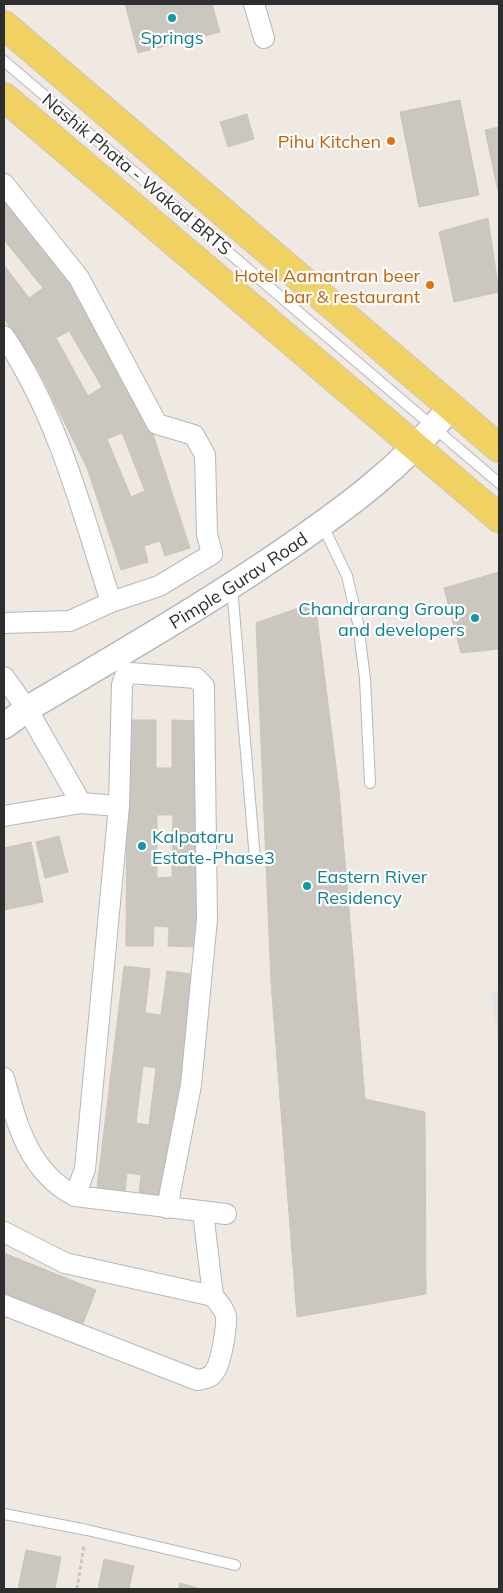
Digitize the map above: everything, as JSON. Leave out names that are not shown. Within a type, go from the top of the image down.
[{"type":"main road","points":[[4,25],[443,417],[499,448]]},
{"type":"main road","points":[[4,97],[499,518]]},
{"type":"street","points":[[254,4],[264,38]]},
{"type":"street","points":[[4,184],[79,278],[157,424],[194,435],[205,455],[207,534],[212,554],[159,586],[111,602],[70,621],[4,624]]},
{"type":"street","points":[[4,336],[25,367],[60,445],[111,602]]},
{"type":"street","name":"Pimple Gurav Road","points":[[4,726],[27,709],[232,586],[322,524],[360,497],[416,447],[443,417]]},
{"type":"street","points":[[75,1196],[85,1169],[120,806],[122,685],[125,676],[130,673],[196,678],[200,681],[204,692],[207,919],[191,1085],[167,1208]]},
{"type":"street","points":[[4,677],[27,709],[81,803]]},
{"type":"street","points":[[4,816],[81,803],[120,806]]},
{"type":"street","points":[[4,1084],[16,1123],[35,1160],[57,1187],[75,1196],[226,1214]]},
{"type":"street","points":[[4,1305],[198,1380],[207,1378],[214,1372],[220,1358],[226,1318],[223,1308],[213,1296],[203,1212]]},
{"type":"street","points":[[4,1232],[65,1263],[213,1296]]},
{"type":"lane","name":"Nashik Phata - Wakad BRTS","points":[[4,61],[443,417],[499,483]]},
{"type":"lane","points":[[322,524],[347,576],[358,623],[365,679],[370,783]]},
{"type":"lane","points":[[232,586],[255,859]]},
{"type":"lane","points":[[4,1514],[87,1530],[235,1565]]},
{"type":"path","points":[[77,1589],[87,1530]]},
{"type":"shaded area","points":[[499,990],[499,1045],[491,992]]},
{"type":"building","name":"Springs","points":[[125,4],[212,4],[220,32],[138,53]]},
{"type":"building","points":[[460,100],[479,195],[419,207],[400,112]]},
{"type":"building","points":[[247,114],[254,139],[228,147],[220,122]]},
{"type":"building","points":[[499,127],[499,190],[498,191],[485,130]]},
{"type":"building","points":[[4,197],[34,229],[100,325],[153,434],[190,548],[165,556],[160,541],[144,546],[148,562],[121,570],[87,468],[39,371],[4,318],[4,265],[29,298],[43,288],[4,240]],"holes":[[[69,331],[102,387],[88,396],[56,338]],[[122,433],[145,491],[131,497],[107,439]]]},
{"type":"building","points":[[488,218],[499,292],[454,302],[439,232]]},
{"type":"building","name":"Chandrarang Group and developers","points":[[499,572],[499,649],[461,653],[444,588]]},
{"type":"building","name":"Eastern River Residency","points":[[315,602],[339,790],[365,1099],[425,1112],[426,1294],[297,1317],[271,982],[256,623]]},
{"type":"building","name":"Kalpataru Estate-Phase3","points":[[127,720],[156,720],[156,768],[172,768],[172,720],[198,721],[196,947],[168,946],[169,927],[154,926],[153,946],[126,946]],"holes":[[[157,815],[173,815],[172,877],[157,878]]]},
{"type":"building","points":[[59,836],[68,872],[45,878],[36,842]]},
{"type":"building","points":[[31,842],[43,902],[4,910],[4,848]]},
{"type":"building","points":[[124,966],[150,969],[145,1013],[161,1015],[167,971],[193,974],[166,1197],[139,1193],[141,1175],[127,1173],[125,1192],[97,1188]],"holes":[[[143,1066],[156,1068],[149,1125],[136,1123]]]},
{"type":"building","points":[[4,1253],[96,1290],[82,1326],[4,1295]]},
{"type":"building","points":[[26,1550],[61,1557],[55,1589],[18,1589]]},
{"type":"building","points":[[104,1559],[134,1566],[129,1589],[98,1589]]},
{"type":"building","points":[[180,1583],[201,1589],[178,1589]]},
{"type":"place","name":"Springs","points":[[172,18]]},
{"type":"place","name":"Pihu Kitchen","points":[[391,141]]},
{"type":"place","name":"Hotel Aamantran beer bar & restaurant","points":[[430,285]]},
{"type":"place","name":"Chandrarang Group and developers","points":[[475,618]]},
{"type":"place","name":"Kalpataru Estate-Phase3","points":[[142,846]]},
{"type":"place","name":"Eastern River Residency","points":[[307,886]]}]
